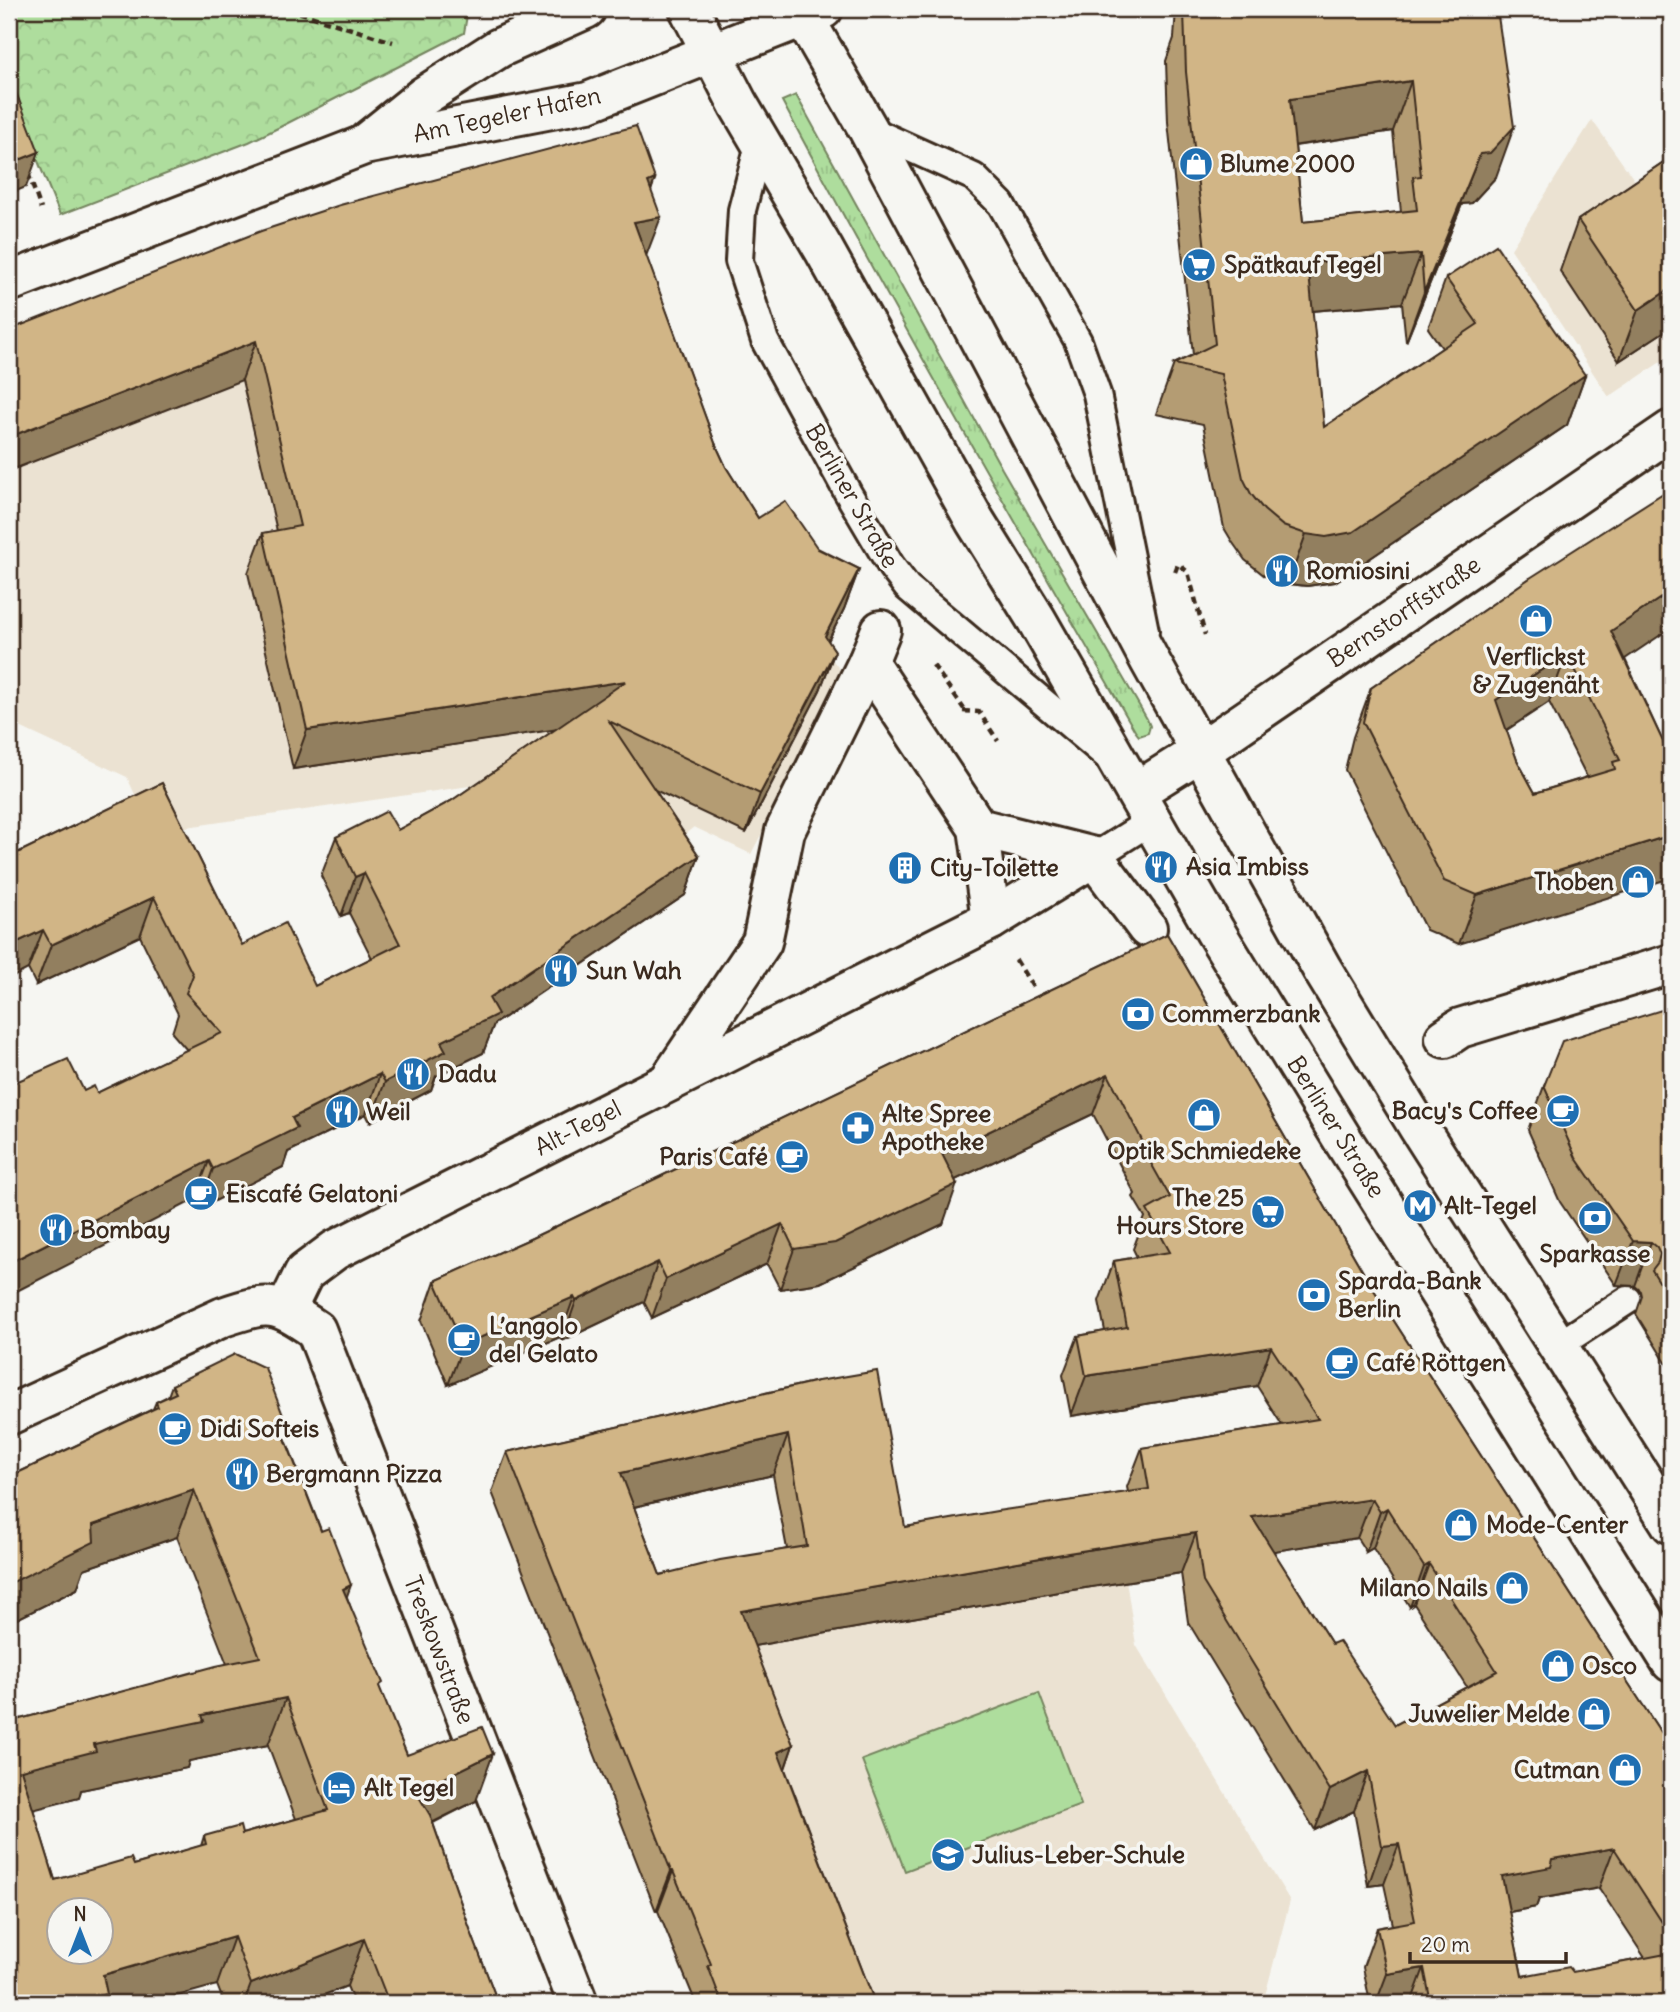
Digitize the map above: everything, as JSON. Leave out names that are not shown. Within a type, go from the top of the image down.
[{"type":"street","name":"Am Tegeler Hafen","points":[[364,145],[425,96],[499,48],[586,9]]},
{"type":"street","name":"Berliner Straße","points":[[689,9],[711,54],[975,521],[1036,619],[1220,940],[1671,1662]]},
{"type":"street","name":"Am Tegeler Hafen","points":[[9,282],[364,145],[589,102],[711,54],[808,11]]},
{"type":"street","points":[[808,11],[1150,661],[1347,1011],[1671,1524]]},
{"type":"street","name":"Bernstorffstraße","points":[[1135,793],[1201,751],[1671,430]]},
{"type":"street","points":[[668,1083],[762,942],[785,831],[875,646],[978,828],[991,920]]},
{"type":"street","points":[[978,828],[1094,857],[1147,928]]},
{"type":"street","name":"Alt-Tegel","points":[[286,1310],[304,1273],[335,1250],[991,920],[1094,857]]},
{"type":"street","points":[[1445,1038],[1460,1028],[1671,964]]},
{"type":"street","points":[[9,1415],[223,1317],[258,1305],[286,1310]]},
{"type":"street","name":"Treskowstraße","points":[[286,1310],[316,1330],[578,2003]]},
{"type":"lane","points":[[868,129],[974,177],[1001,204],[1078,341],[1097,394],[1150,661]]},
{"type":"lane","name":"Berliner Straße","points":[[760,141],[742,210],[739,261],[765,341],[848,493],[891,566],[908,587],[1135,793]]},
{"type":"lane","name":"Alt-Tegel","points":[[1094,857],[1135,793]]},
{"type":"lane","points":[[1557,1346],[1628,1300]]},
{"type":"path","points":[[288,9],[393,42]]},
{"type":"path","points":[[27,172],[41,209]]},
{"type":"path","points":[[1173,576],[1178,564],[1188,572],[1206,635]]},
{"type":"path","points":[[962,716],[964,709],[979,712],[998,741]]},
{"type":"path","points":[[1026,953],[1015,960],[1033,987]]},
{"type":"shaded area","points":[[1592,120],[1671,232],[1671,355],[1609,397],[1511,249]]},
{"type":"shaded area","points":[[634,222],[646,256],[631,259],[731,508],[803,588],[844,609],[824,649],[844,675],[751,854],[694,827],[675,842],[622,764],[152,832],[127,777],[9,722],[9,363]]},
{"type":"shaded area","name":"Julius-Leber-Schule","points":[[1118,1528],[1136,1645],[1290,1901],[1263,2003],[696,2003],[656,1911],[549,1636],[646,1614]]},
{"type":"green space","points":[[9,9],[468,9],[464,33],[280,127],[249,142],[60,215],[9,90]]},
{"type":"green space","points":[[796,95],[1002,469],[1147,719],[1150,726],[1148,733],[1139,736],[1135,731],[868,260],[782,101]]},
{"type":"green space","points":[[1039,1693],[1081,1805],[905,1871],[862,1760]]},
{"type":"building","points":[[1497,9],[1514,127],[1490,153],[1480,154],[1424,292],[1421,254],[1308,263],[1324,427],[1478,324],[1446,278],[1496,245],[1585,375],[1353,532],[1326,537],[1306,534],[1283,526],[1264,510],[1243,478],[1221,374],[1174,364],[1215,344],[1186,72],[1184,11]],"holes":[[[1411,81],[1421,176],[1413,177],[1417,210],[1303,222],[1290,99]]]},
{"type":"building","points":[[9,74],[39,152],[9,164]]},
{"type":"building","points":[[636,126],[655,179],[648,182],[661,217],[634,222],[726,467],[758,518],[785,501],[818,549],[859,569],[825,636],[835,651],[760,794],[609,721],[699,856],[489,998],[498,1014],[441,1042],[446,1051],[385,1082],[380,1074],[292,1118],[297,1128],[213,1169],[209,1161],[9,1263],[9,1085],[68,1059],[84,1091],[94,1086],[97,1093],[222,1033],[186,993],[193,975],[154,897],[51,945],[43,930],[9,946],[9,857],[162,783],[242,945],[285,923],[315,986],[400,944],[364,873],[355,877],[336,837],[387,811],[398,830],[451,801],[626,681],[307,730],[263,533],[300,526],[256,341],[9,437],[9,330],[261,231],[340,205]]},
{"type":"building","points":[[1671,157],[1671,288],[1638,310],[1578,220]]},
{"type":"building","points":[[1671,488],[1671,591],[1611,631],[1665,746],[1671,744],[1671,835],[1477,895],[1444,881],[1363,722],[1371,688],[1530,578]],"holes":[[[1567,653],[1620,760],[1613,762],[1615,769],[1535,793],[1517,760],[1496,700]]]},
{"type":"building","points":[[1167,934],[1370,1284],[1671,1748],[1671,1936],[1614,1848],[1553,1859],[1551,1867],[1502,1876],[1522,1976],[1569,1967],[1573,1972],[1671,1953],[1671,2003],[1431,2003],[1424,1968],[1387,1974],[1377,1928],[1415,1921],[1399,1844],[1382,1846],[1368,1771],[1330,1790],[1203,1582],[1196,1533],[741,1611],[793,1745],[778,1752],[875,2003],[722,2003],[708,1966],[711,1964],[671,1871],[507,1452],[818,1381],[877,1371],[905,1527],[1149,1489],[1142,1448],[1318,1419],[1271,1347],[1086,1376],[1078,1336],[1127,1327],[1114,1261],[1170,1252],[1147,1210],[1170,1197],[1108,1074],[942,1154],[957,1184],[835,1243],[794,1249],[782,1224],[666,1279],[658,1262],[576,1301],[574,1297],[463,1345],[435,1281],[532,1238]],"holes":[[[788,1435],[807,1546],[720,1560],[660,1575],[621,1473]],[[1372,1499],[1380,1512],[1387,1508],[1424,1567],[1429,1564],[1497,1671],[1395,1725],[1339,1641],[1332,1644],[1252,1517]]]},
{"type":"building","points":[[1671,1007],[1671,1301],[1652,1270],[1660,1254],[1657,1247],[1651,1242],[1633,1241],[1576,1158],[1544,1086],[1562,1041]]},
{"type":"building","points":[[235,1354],[265,1368],[284,1418],[279,1423],[321,1531],[329,1528],[351,1585],[343,1589],[383,1683],[379,1686],[407,1755],[482,1727],[493,1754],[416,1792],[430,1815],[498,2003],[389,2003],[364,1939],[251,1984],[234,1937],[103,1975],[107,1994],[73,2003],[9,2003],[9,1722],[216,1666],[260,1657],[194,1490],[93,1525],[94,1542],[9,1584],[9,1477],[158,1407],[156,1402],[176,1393],[172,1385]],"holes":[[[286,1698],[328,1810],[242,1834],[240,1826],[204,1836],[206,1844],[134,1865],[131,1858],[55,1880],[21,1770],[96,1751],[94,1744],[204,1721],[202,1715]]]},
{"type":"place","name":"Blume 2000","points":[[1196,164]]},
{"type":"place","name":"Spätkauf Tegel","points":[[1199,265]]},
{"type":"place","name":"Romiosini","points":[[1282,571]]},
{"type":"place","name":"Verflickst & Zugenäht","points":[[1536,621]]},
{"type":"place","name":"Asia Imbiss","points":[[1161,867]]},
{"type":"place","name":"City-Toilette","points":[[905,868]]},
{"type":"place","name":"Thoben","points":[[1638,882]]},
{"type":"place","name":"Sun Wah","points":[[561,971]]},
{"type":"place","name":"Commerzbank","points":[[1138,1014]]},
{"type":"place","name":"Dadu","points":[[413,1074]]},
{"type":"place","name":"Bacy's Coffee","points":[[1563,1111]]},
{"type":"place","name":"Weil","points":[[342,1112]]},
{"type":"place","name":"Optik Schmiedeke","points":[[1204,1115]]},
{"type":"place","name":"Alte Spree Apotheke","points":[[858,1128]]},
{"type":"place","name":"Paris Café","points":[[792,1157]]},
{"type":"place","name":"Eiscafé Gelatoni","points":[[201,1194]]},
{"type":"place","name":"Alt-Tegel","points":[[1420,1206]]},
{"type":"place","name":"The 25 Hours Store","points":[[1268,1212]]},
{"type":"place","name":"Sparkasse","points":[[1595,1218]]},
{"type":"place","name":"Bombay","points":[[56,1230]]},
{"type":"place","name":"Sparda-Bank Berlin","points":[[1314,1295]]},
{"type":"place","name":"L’angolo del Gelato","points":[[464,1340]]},
{"type":"place","name":"Café Röttgen","points":[[1342,1363]]},
{"type":"place","name":"Didi Softeis","points":[[175,1429]]},
{"type":"place","name":"Bergmann Pizza","points":[[242,1474]]},
{"type":"place","name":"Mode-Center","points":[[1461,1525]]},
{"type":"place","name":"Milano Nails","points":[[1512,1588]]},
{"type":"place","name":"Osco","points":[[1558,1666]]},
{"type":"place","name":"Juwelier Melde","points":[[1594,1714]]},
{"type":"place","name":"Cutman","points":[[1625,1770]]},
{"type":"place","name":"Alt Tegel","points":[[339,1788]]},
{"type":"place","name":"Julius-Leber-Schule","points":[[948,1855]]}]
